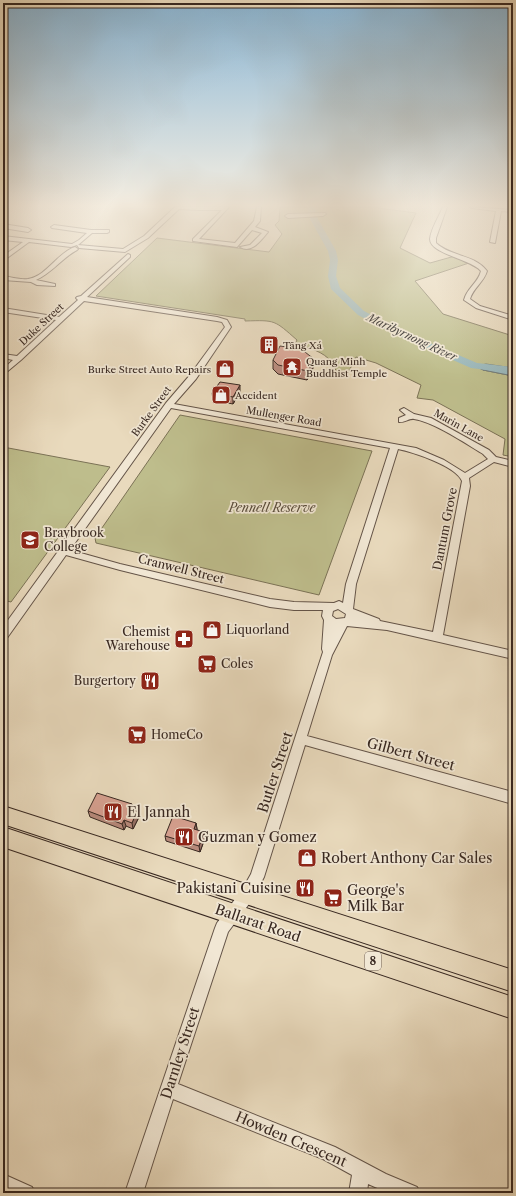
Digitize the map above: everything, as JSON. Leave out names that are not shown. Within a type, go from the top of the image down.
[{"type":"highway","name":"Ballarat Road","points":[[3,815],[513,981]]},
{"type":"highway","name":"Ballarat Road","points":[[3,837],[513,1008]]},
{"type":"street","points":[[32,280],[53,263]]},
{"type":"street","name":"Duke Street","points":[[3,368],[16,358],[81,298],[116,263]]},
{"type":"street","points":[[476,263],[484,271],[483,276],[470,291],[466,300],[478,307],[513,318]]},
{"type":"street","points":[[3,278],[24,281],[32,280],[53,285]]},
{"type":"street","name":"Burke Street","points":[[3,635],[169,405],[193,377],[228,325],[226,322],[217,319],[81,298]]},
{"type":"street","points":[[3,310],[59,318]]},
{"type":"street","points":[[3,356],[16,358]]},
{"type":"street","name":"Duke Street","points":[[3,373],[16,358]]},
{"type":"street","name":"Mullenger Road","points":[[169,405],[395,446]]},
{"type":"street","name":"Marin Lane","points":[[404,410],[411,416],[428,420],[486,452],[493,459]]},
{"type":"street","points":[[402,420],[411,416]]},
{"type":"street","points":[[345,623],[351,617],[348,600],[351,584],[395,446]]},
{"type":"street","name":"Dantum Grove","points":[[395,446],[427,454],[464,477],[466,486],[437,638]]},
{"type":"street","points":[[464,477],[493,459],[513,464]]},
{"type":"street","name":"Cranwell Street","points":[[63,551],[120,567],[255,600],[294,606],[333,606]]},
{"type":"street","points":[[351,584],[347,592],[327,610],[328,618],[336,623],[387,626]]},
{"type":"street","name":"Cranwell Street","points":[[294,606],[328,618]]},
{"type":"street","points":[[333,606],[342,606],[387,626],[513,655]]},
{"type":"street","name":"Butler Street","points":[[327,655],[328,618]]},
{"type":"street","name":"Butler Street","points":[[232,915],[247,895],[257,877],[327,655],[339,629],[345,623]]},
{"type":"street","name":"Gilbert Street","points":[[301,739],[513,798]]},
{"type":"street","name":"Darnley Street","points":[[134,1193],[222,928],[232,915]]},
{"type":"street","name":"Howden Crescent","points":[[169,1089],[329,1153],[386,1183],[411,1193]]},
{"type":"street","points":[[358,1193],[362,1170]]},
{"type":"street","points":[[3,1182],[26,1193]]},
{"type":"green space","points":[[131,263],[470,263],[415,281],[443,314],[513,336],[513,370],[483,370],[513,376],[513,457],[503,455],[505,439],[433,400],[417,398],[421,385],[376,363],[356,357],[348,373],[336,371],[328,358],[324,355],[316,350],[306,347],[304,349],[297,348],[295,344],[297,340],[284,328],[269,321],[245,321],[245,319],[96,296]]},
{"type":"green space","name":"Pennell Reserve","points":[[180,415],[372,451],[319,595],[96,543],[95,538]]},
{"type":"green space","name":"Braybrook College","points":[[3,447],[110,467],[11,602],[3,600]]},
{"type":"water","points":[[486,364],[513,368],[513,376],[483,370],[475,366]]},
{"type":"building","points":[[280,346],[301,349],[314,359],[308,371],[278,365],[273,360]]},
{"type":"building","points":[[220,382],[240,385],[233,397],[212,393]]},
{"type":"building","name":"El Jannah","points":[[97,793],[132,804],[130,808],[137,811],[132,823],[124,820],[122,824],[88,811]]},
{"type":"building","name":"Guzman y Gomez","points":[[173,816],[196,823],[194,829],[204,832],[199,846],[165,836]]},
{"type":"waterway","name":"Maribyrnong River","points":[[334,263],[332,276],[336,289],[361,313],[397,332],[475,366],[513,370]]},
{"type":"place","name":"Tăng Xá","points":[[269,345]]},
{"type":"place","name":"Quang Minh Buddhist Temple","points":[[292,367]]},
{"type":"place","name":"Burke Street Auto Repairs","points":[[225,369]]},
{"type":"place","name":"Accident","points":[[221,395]]},
{"type":"place","name":"Braybrook College","points":[[30,540]]},
{"type":"place","name":"Liquorland","points":[[212,630]]},
{"type":"place","name":"Chemist Warehouse","points":[[184,639]]},
{"type":"place","name":"Coles","points":[[207,664]]},
{"type":"place","name":"Burgertory","points":[[150,681]]},
{"type":"place","name":"HomeCo","points":[[137,735]]},
{"type":"place","name":"El Jannah","points":[[113,812]]},
{"type":"place","name":"Guzman y Gomez","points":[[184,837]]},
{"type":"place","name":"Robert Anthony Car Sales","points":[[307,858]]},
{"type":"place","name":"Pakistani Cuisine","points":[[305,888]]},
{"type":"place","name":"George's Milk Bar","points":[[333,898]]}]
